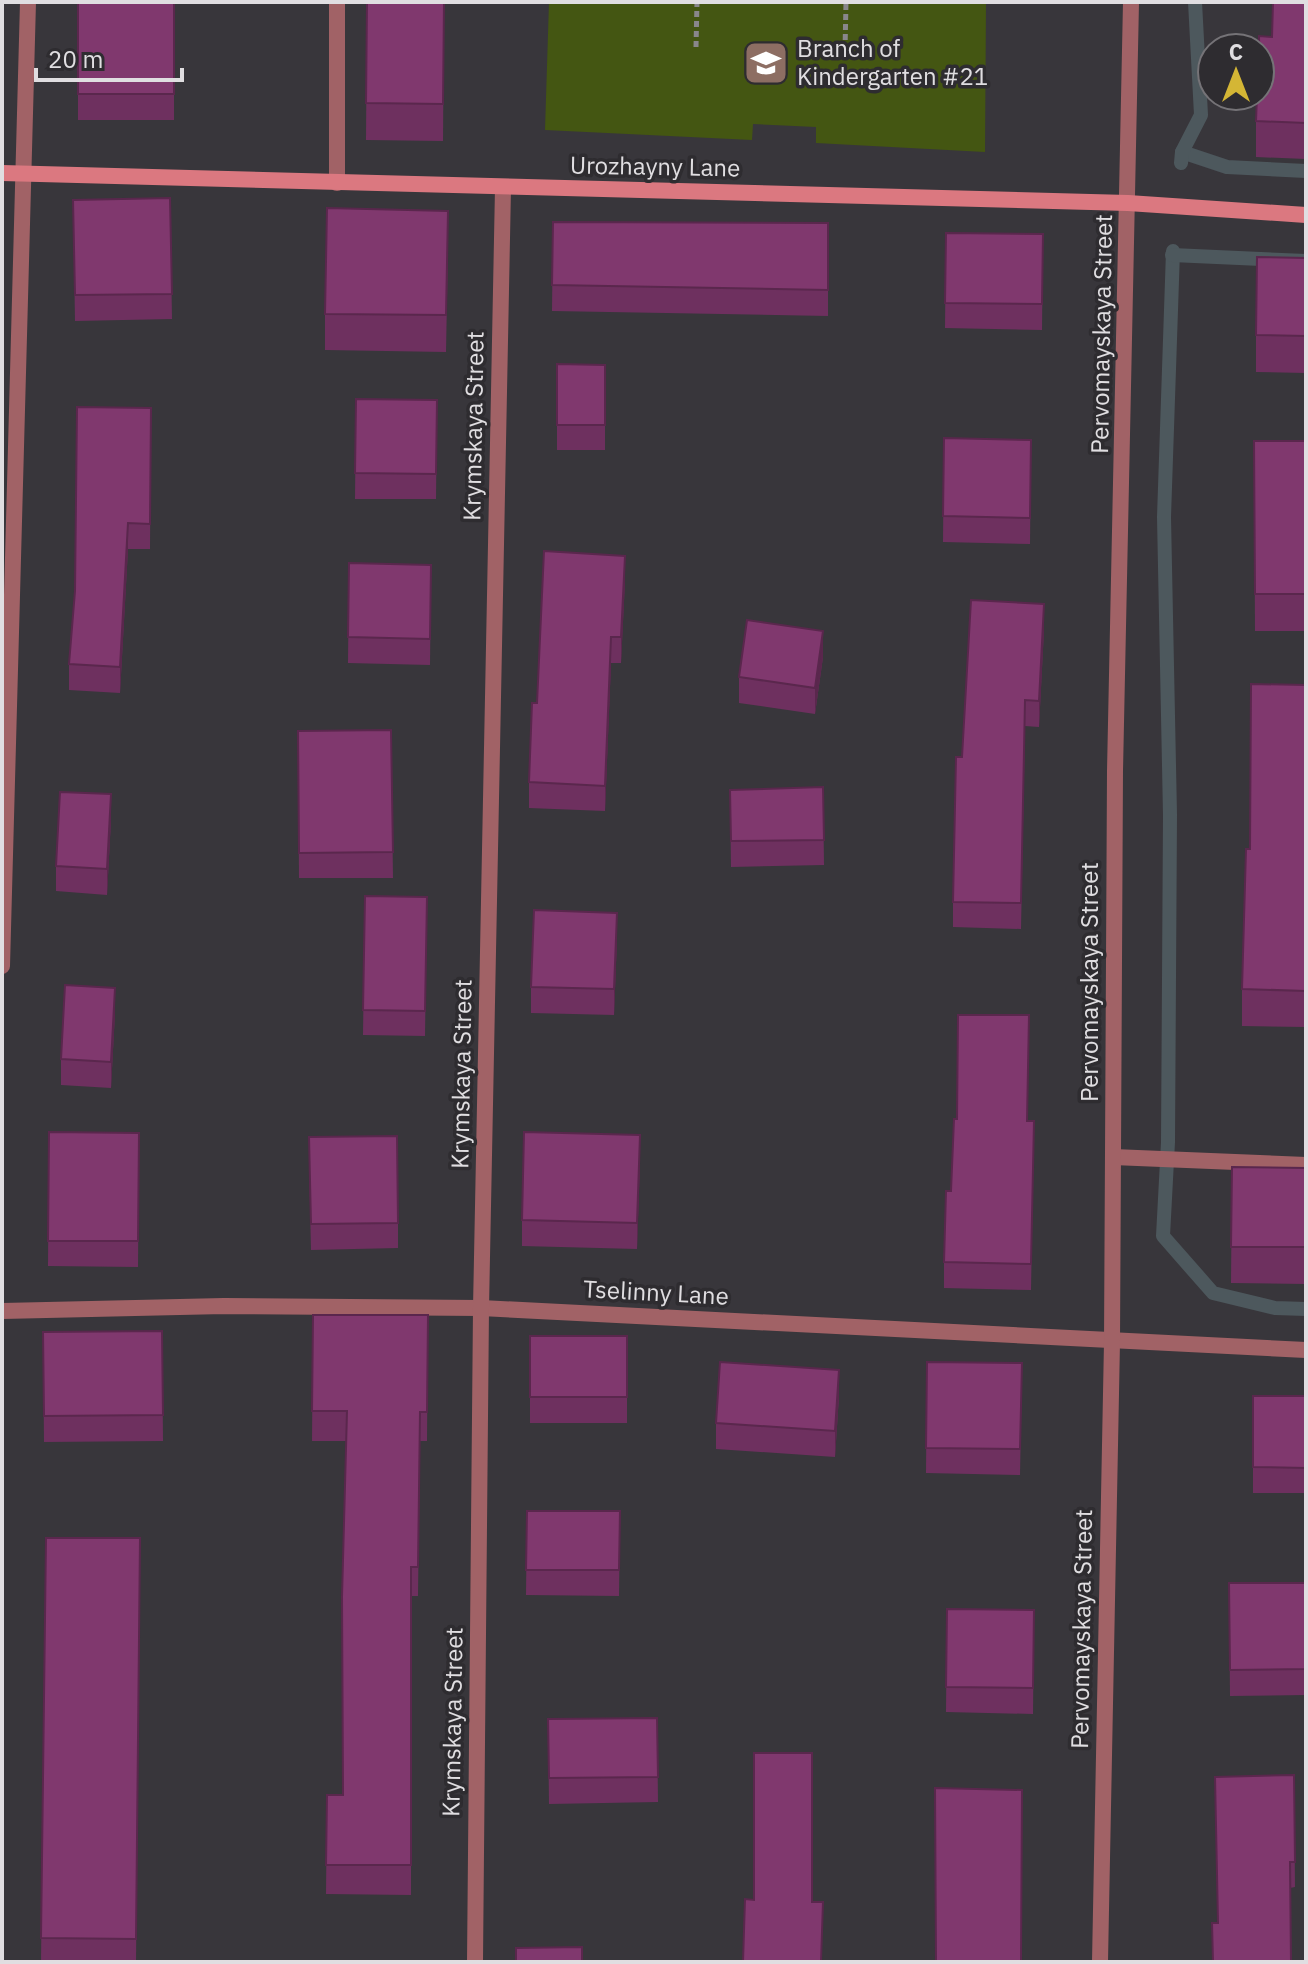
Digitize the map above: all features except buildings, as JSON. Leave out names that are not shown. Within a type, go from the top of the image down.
[{"type":"street","points":[[2,966],[28,2]]},
{"type":"street","points":[[337,2],[337,183]]},
{"type":"street","name":"Pervomayskaya Street","points":[[1100,1962],[1112,1342],[1115,771],[1131,2]]},
{"type":"street","name":"Urozhayny Lane","points":[[2,173],[1128,203],[1306,215]]},
{"type":"street","name":"Krymskaya Street","points":[[475,1962],[481,1308],[503,188]]},
{"type":"street","points":[[1113,1157],[1306,1165]]},
{"type":"street","name":"Tselinny Lane","points":[[2,1311],[224,1306],[481,1308],[1306,1350]]},
{"type":"path","points":[[696,47],[697,2]]},
{"type":"path","points":[[845,50],[846,2]]},
{"type":"green space","name":"Branch of Kindergarten #21","points":[[549,2],[986,2],[985,152],[816,143],[816,127],[753,124],[752,140],[545,130]]},
{"type":"waterway","points":[[1181,163],[1182,152],[1201,115],[1195,2]]},
{"type":"waterway","points":[[1182,152],[1227,167],[1306,171]]},
{"type":"waterway","points":[[1173,251],[1164,517],[1170,815],[1168,1142],[1163,1236],[1213,1293],[1275,1308],[1306,1309]]},
{"type":"waterway","points":[[1172,255],[1306,261]]},
{"type":"place","name":"Branch of Kindergarten #21","points":[[766,63]]}]
